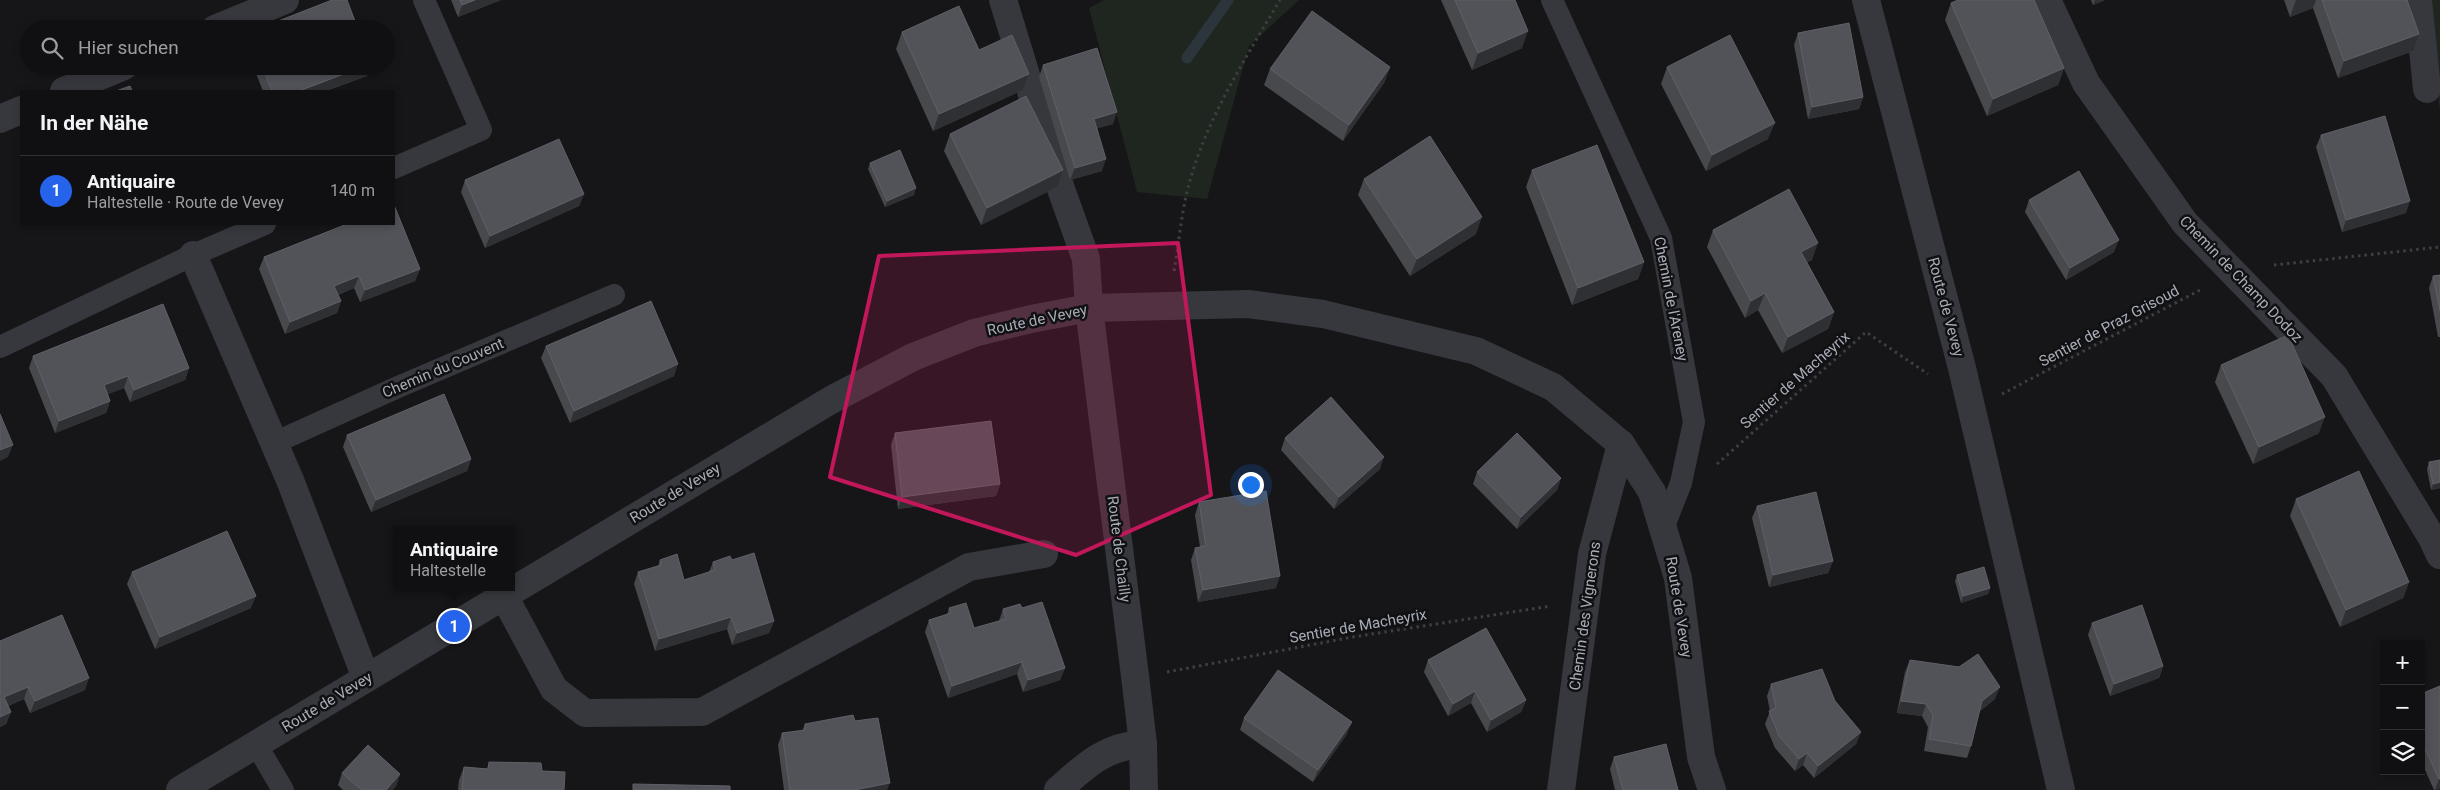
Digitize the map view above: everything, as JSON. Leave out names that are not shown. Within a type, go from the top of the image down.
[{"type":"street","points":[[237,20],[285,0]]},
{"type":"street","name":"Route de Chailly","points":[[1003,0],[1061,189],[1086,259],[1089,308],[1135,676],[1142,744],[1144,790]]},
{"type":"street","name":"Route de Vevey","points":[[1866,0],[1962,368],[2061,790]]},
{"type":"street","name":"Chemin de Champ Dodoz","points":[[2047,0],[2086,83],[2185,223],[2334,376],[2440,554]]},
{"type":"street","points":[[2418,0],[2427,89]]},
{"type":"street","points":[[66,90],[102,75]]},
{"type":"street","points":[[0,119],[20,110]]},
{"type":"street","points":[[193,255],[274,443],[366,678]]},
{"type":"street","name":"Route de Vevey","points":[[515,589],[831,400],[913,357],[974,333],[1031,319],[1089,308],[1248,304],[1323,314],[1399,331],[1476,352],[1553,387],[1621,444],[1652,492],[1664,526],[1678,578],[1701,757],[1712,790]]},
{"type":"street","name":"Chemin des Vignerons","points":[[1561,790],[1592,554],[1621,444]]},
{"type":"street","points":[[504,596],[554,689],[585,713],[702,712],[969,567],[1044,554]]},
{"type":"street","name":"Route de Vevey","points":[[180,790],[512,591]]},
{"type":"street","points":[[1058,790],[1105,752],[1126,745],[1142,744]]},
{"type":"lane","points":[[395,168],[481,130],[424,0]]},
{"type":"lane","name":"Chemin de l'Areney","points":[[1552,0],[1661,238],[1694,422],[1682,483],[1664,526]]},
{"type":"lane","points":[[0,347],[193,255],[263,225]]},
{"type":"lane","name":"Chemin du Couvent","points":[[274,443],[407,383],[614,295]]},
{"type":"lane","points":[[256,744],[283,790]]},
{"type":"path","points":[[1173,277],[1188,188],[1205,140],[1249,54],[1280,0]]},
{"type":"path","points":[[2268,266],[2440,247]]},
{"type":"path","name":"Sentier de Praz Grisoud","points":[[1995,398],[2234,273]]},
{"type":"path","name":"Sentier de Macheyrix","points":[[1676,497],[1714,467],[1866,332],[1934,377]]},
{"type":"path","name":"Sentier de Macheyrix","points":[[1135,676],[1218,664],[1372,634],[1586,601]]},
{"type":"highlighted area","points":[[1178,243],[1211,495],[1076,555],[830,477],[879,256]]},
{"type":"shaded area","points":[[1104,0],[1299,0],[1249,46],[1207,199],[1137,192],[1089,8]]},
{"type":"shaded area","points":[[2427,0],[2440,0],[2440,112]]},
{"type":"building","points":[[332,0],[347,0],[355,20],[281,20]]},
{"type":"building","points":[[460,0],[475,0],[462,5]]},
{"type":"building","points":[[1455,0],[1515,0],[1528,31],[1478,53]]},
{"type":"building","points":[[1958,0],[2034,0],[2064,68],[1993,99],[1951,3]]},
{"type":"building","points":[[2322,0],[2407,0],[2419,34],[2344,61]]},
{"type":"building","points":[[959,6],[979,50],[1012,35],[1029,74],[939,114],[902,32]]},
{"type":"building","points":[[1312,11],[1390,67],[1349,125],[1270,69]]},
{"type":"building","points":[[1849,23],[1863,97],[1812,107],[1798,33]]},
{"type":"building","points":[[1730,35],[1775,123],[1712,155],[1667,67]]},
{"type":"building","points":[[1097,48],[1117,112],[1094,119],[1106,159],[1075,168],[1043,65]]},
{"type":"building","points":[[266,75],[341,75],[302,90],[272,90]]},
{"type":"building","points":[[130,86],[132,90],[119,90]]},
{"type":"building","points":[[1026,96],[1063,170],[987,208],[950,134]]},
{"type":"building","points":[[2385,116],[2410,201],[2346,220],[2321,135]]},
{"type":"building","points":[[1430,136],[1482,217],[1417,259],[1364,179]]},
{"type":"building","points":[[559,139],[584,194],[490,236],[465,180]]},
{"type":"building","points":[[1597,145],[1644,262],[1578,288],[1532,170]]},
{"type":"building","points":[[900,150],[916,188],[887,201],[870,163]]},
{"type":"building","points":[[2079,171],[2119,240],[2070,268],[2029,200]]},
{"type":"building","points":[[1789,189],[1818,243],[1801,252],[1834,312],[1788,337],[1765,293],[1751,301],[1713,230]]},
{"type":"building","points":[[395,207],[420,269],[365,290],[359,276],[334,286],[341,301],[290,322],[264,257],[344,225],[395,225]]},
{"type":"building","points":[[2440,275],[2440,311],[2433,276]]},
{"type":"building","points":[[651,301],[678,364],[574,411],[546,346]]},
{"type":"building","points":[[163,304],[189,368],[134,390],[128,376],[104,385],[110,401],[59,421],[33,356]]},
{"type":"building","points":[[2288,335],[2325,417],[2259,447],[2221,365]]},
{"type":"building","points":[[444,394],[471,459],[376,500],[347,435]]},
{"type":"building","points":[[1331,397],[1384,457],[1339,497],[1285,438]]},
{"type":"building","points":[[0,414],[13,445],[0,450]]},
{"type":"building","points":[[991,421],[1000,484],[902,497],[895,433]]},
{"type":"building","points":[[1517,433],[1561,478],[1521,517],[1477,472]]},
{"type":"building","points":[[2440,460],[2440,482],[2433,484],[2429,462]]},
{"type":"building","points":[[2359,471],[2409,582],[2346,610],[2296,499]]},
{"type":"building","points":[[1266,491],[1280,576],[1203,590],[1195,548],[1206,546],[1199,502]]},
{"type":"building","points":[[1816,492],[1833,561],[1773,575],[1757,506]]},
{"type":"building","points":[[227,531],[256,596],[160,637],[132,572]]},
{"type":"building","points":[[754,553],[774,621],[737,633],[731,617],[659,639],[638,572],[661,565],[660,560],[677,554],[684,580],[715,570],[713,562],[730,556],[732,560]]},
{"type":"building","points":[[1984,567],[1990,588],[1963,596],[1957,575]]},
{"type":"building","points":[[1042,602],[1065,668],[1028,680],[1022,662],[952,686],[929,620],[951,613],[949,608],[966,603],[974,628],[1006,619],[1003,609],[1020,604],[1022,608]]},
{"type":"building","points":[[2142,605],[2163,666],[2114,684],[2092,623]]},
{"type":"building","points":[[62,615],[89,678],[35,701],[28,687],[4,697],[11,712],[0,717],[0,641]]},
{"type":"building","points":[[1486,628],[1526,700],[1491,720],[1475,691],[1453,704],[1428,660]]},
{"type":"building","points":[[1978,654],[2000,687],[1982,701],[1971,746],[1929,739],[1933,715],[1926,704],[1901,701],[1910,660],[1959,667]]},
{"type":"building","points":[[1822,669],[1835,701],[1861,732],[1818,766],[1807,753],[1799,759],[1779,736],[1769,711],[1776,708],[1771,684]]},
{"type":"building","points":[[1278,670],[1352,722],[1318,770],[1244,718]]},
{"type":"building","points":[[2440,686],[2440,779],[2425,749],[2425,692]]},
{"type":"building","points":[[853,715],[855,721],[878,718],[890,783],[854,790],[790,790],[782,733],[805,730],[805,724]]},
{"type":"building","points":[[1666,744],[1678,790],[1623,790],[1614,757]]},
{"type":"building","points":[[368,745],[400,774],[386,790],[362,790],[342,773]]},
{"type":"building","points":[[489,762],[541,763],[542,771],[565,772],[564,790],[462,790],[464,767],[488,769]]},
{"type":"building","points":[[633,784],[730,786],[730,790],[633,790]]},
{"type":"waterway","points":[[1187,58],[1228,0]]},
{"type":"place","name":"Antiquaire","points":[[454,626]]}]
